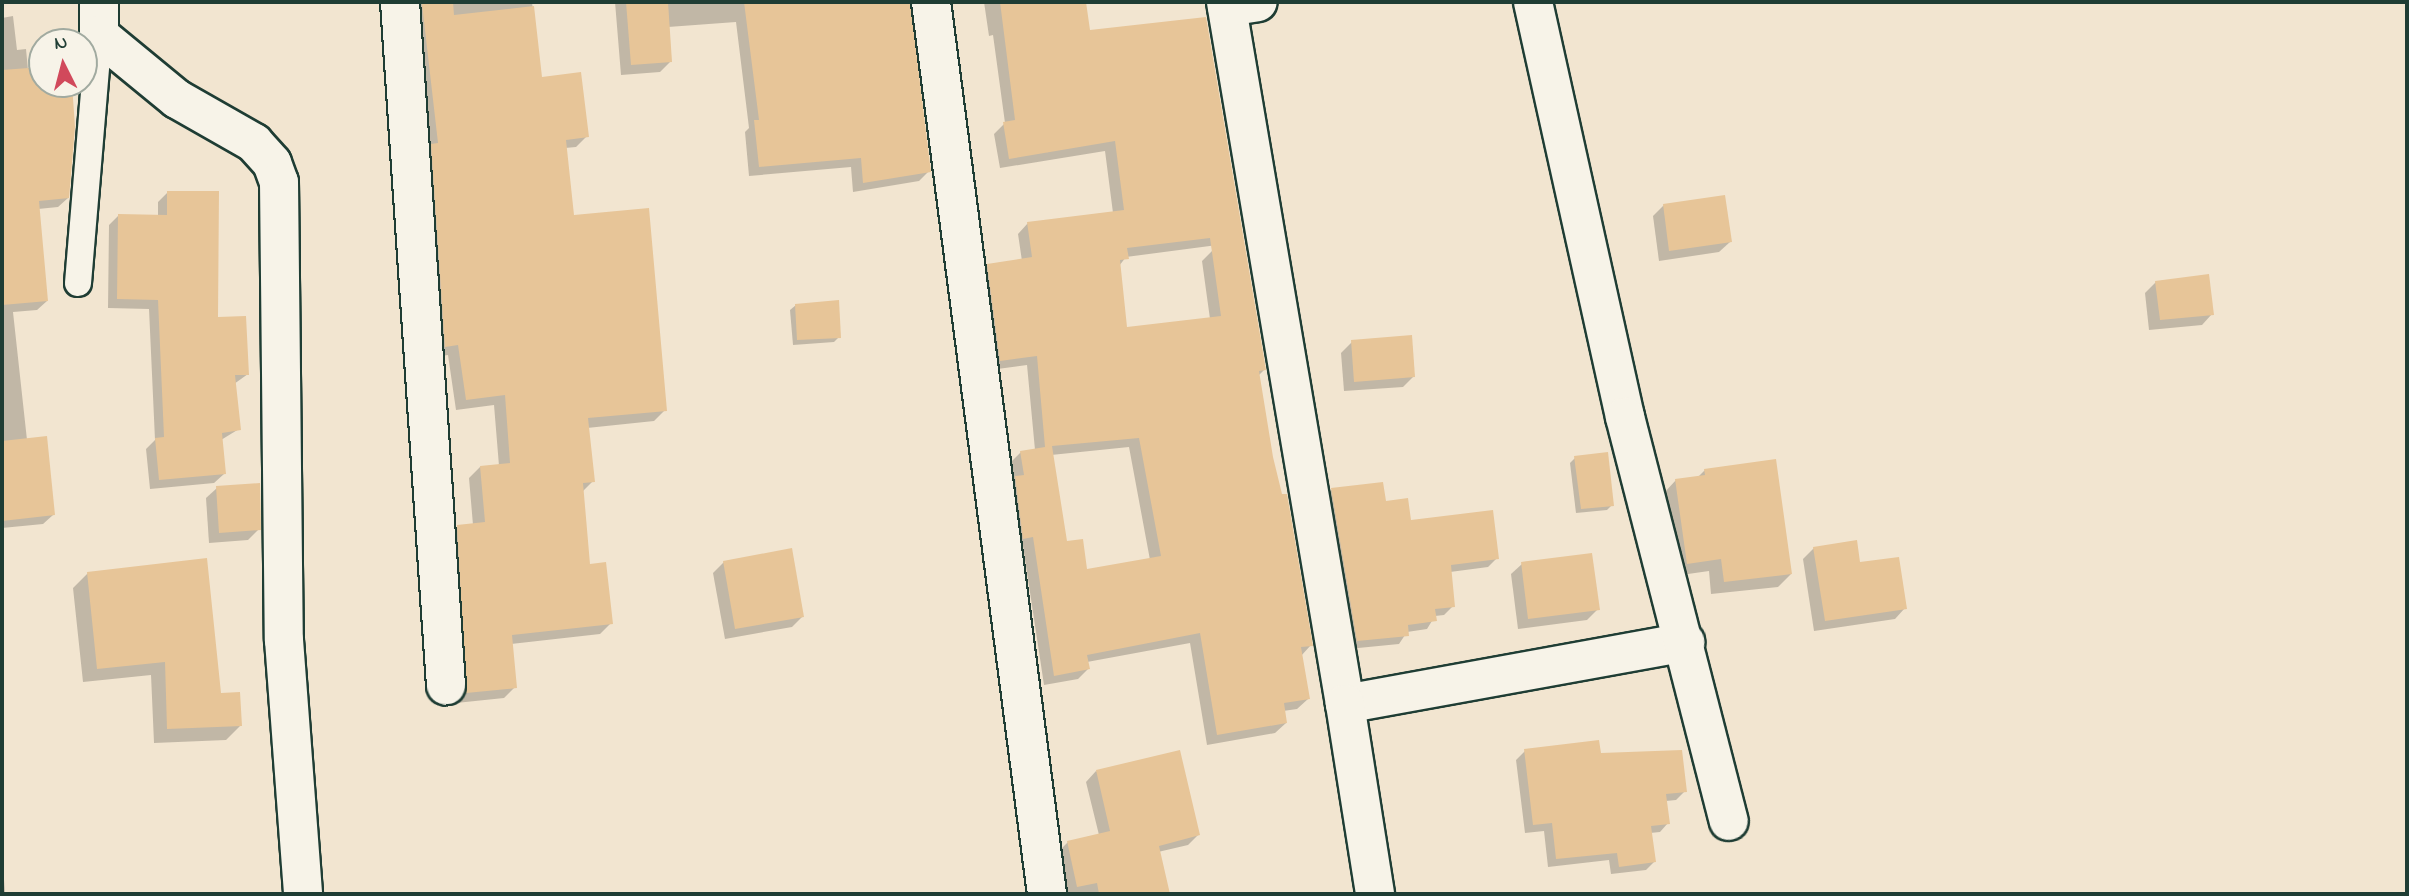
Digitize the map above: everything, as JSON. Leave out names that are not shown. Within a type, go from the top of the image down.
[{"type":"street","points":[[400,2],[446,685]]},
{"type":"street","points":[[930,2],[1047,894]]},
{"type":"street","points":[[1533,2],[1594,287],[1651,525],[1685,642],[1728,821]]},
{"type":"street","points":[[1237,4],[1375,894]]},
{"type":"street","points":[[99,18],[177,99],[254,143],[272,163],[279,183],[284,627],[303,894]]},
{"type":"street","points":[[1345,704],[1685,642]]},
{"type":"lane","points":[[78,283],[99,18]]},
{"type":"building","points":[[453,2],[454,15],[534,6],[542,77],[581,72],[589,137],[566,140],[574,215],[649,208],[667,411],[588,418],[595,482],[583,483],[590,564],[606,562],[613,624],[512,635],[517,688],[466,693],[457,525],[485,522],[480,466],[510,463],[505,395],[466,400],[458,345],[445,347],[431,144],[438,143],[422,4]]},
{"type":"building","points":[[626,2],[668,2],[672,62],[631,65]]},
{"type":"building","points":[[744,2],[910,2],[931,172],[863,183],[861,158],[759,167],[754,120],[759,120]]},
{"type":"building","points":[[1000,2],[1086,2],[1090,30],[1206,17],[1266,370],[1259,371],[1273,457],[1282,494],[1287,494],[1313,646],[1301,647],[1310,699],[1284,703],[1287,723],[1217,735],[1200,633],[1087,655],[1090,669],[1054,676],[1033,537],[1023,539],[1015,476],[1024,475],[1020,451],[1045,447],[1037,356],[1000,361],[987,264],[1032,257],[1027,222],[1124,210],[1115,141],[1009,159],[1003,122],[1015,120]],"holes":[[[1210,238],[1221,316],[1127,327],[1120,260],[1129,259],[1127,248]],[[1139,438],[1161,556],[1087,569],[1083,539],[1067,541],[1052,446]]]},
{"type":"building","points":[[28,68],[28,98],[73,98],[75,127],[69,198],[39,201],[48,301],[2,305],[2,70]]},
{"type":"building","points":[[167,191],[219,191],[218,317],[246,316],[249,375],[235,375],[241,430],[222,433],[226,474],[159,480],[155,438],[164,437],[158,300],[117,299],[118,214],[167,215]]},
{"type":"building","points":[[1725,195],[1732,242],[1669,251],[1663,204]]},
{"type":"building","points":[[2209,274],[2214,315],[2160,320],[2155,281]]},
{"type":"building","points":[[839,300],[841,338],[797,340],[795,304]]},
{"type":"building","points":[[1412,335],[1415,377],[1354,382],[1351,340]]},
{"type":"building","points":[[47,436],[55,515],[2,521],[2,441]]},
{"type":"building","points":[[1608,452],[1614,506],[1581,509],[1574,456]]},
{"type":"building","points":[[1776,459],[1792,574],[1724,582],[1721,559],[1687,564],[1675,479],[1705,475],[1704,469]]},
{"type":"building","points":[[1383,482],[1386,501],[1408,498],[1411,520],[1493,510],[1499,559],[1451,565],[1455,607],[1435,609],[1437,621],[1408,625],[1409,636],[1357,641],[1331,488]]},
{"type":"building","points":[[260,483],[261,530],[219,533],[216,486]]},
{"type":"building","points":[[1857,540],[1860,562],[1899,557],[1907,609],[1825,621],[1813,547]]},
{"type":"building","points":[[792,548],[804,617],[735,629],[723,561]]},
{"type":"building","points":[[1592,553],[1600,610],[1528,619],[1521,562]]},
{"type":"building","points":[[207,558],[221,693],[240,692],[242,726],[167,729],[165,662],[97,669],[87,572]]},
{"type":"building","points":[[1599,740],[1601,753],[1682,750],[1687,792],[1666,794],[1670,824],[1651,826],[1656,862],[1619,867],[1617,853],[1556,859],[1552,823],[1533,825],[1524,749]]},
{"type":"building","points":[[1180,750],[1200,835],[1159,846],[1170,894],[1099,894],[1097,883],[1077,887],[1067,841],[1110,831],[1096,770]]}]
